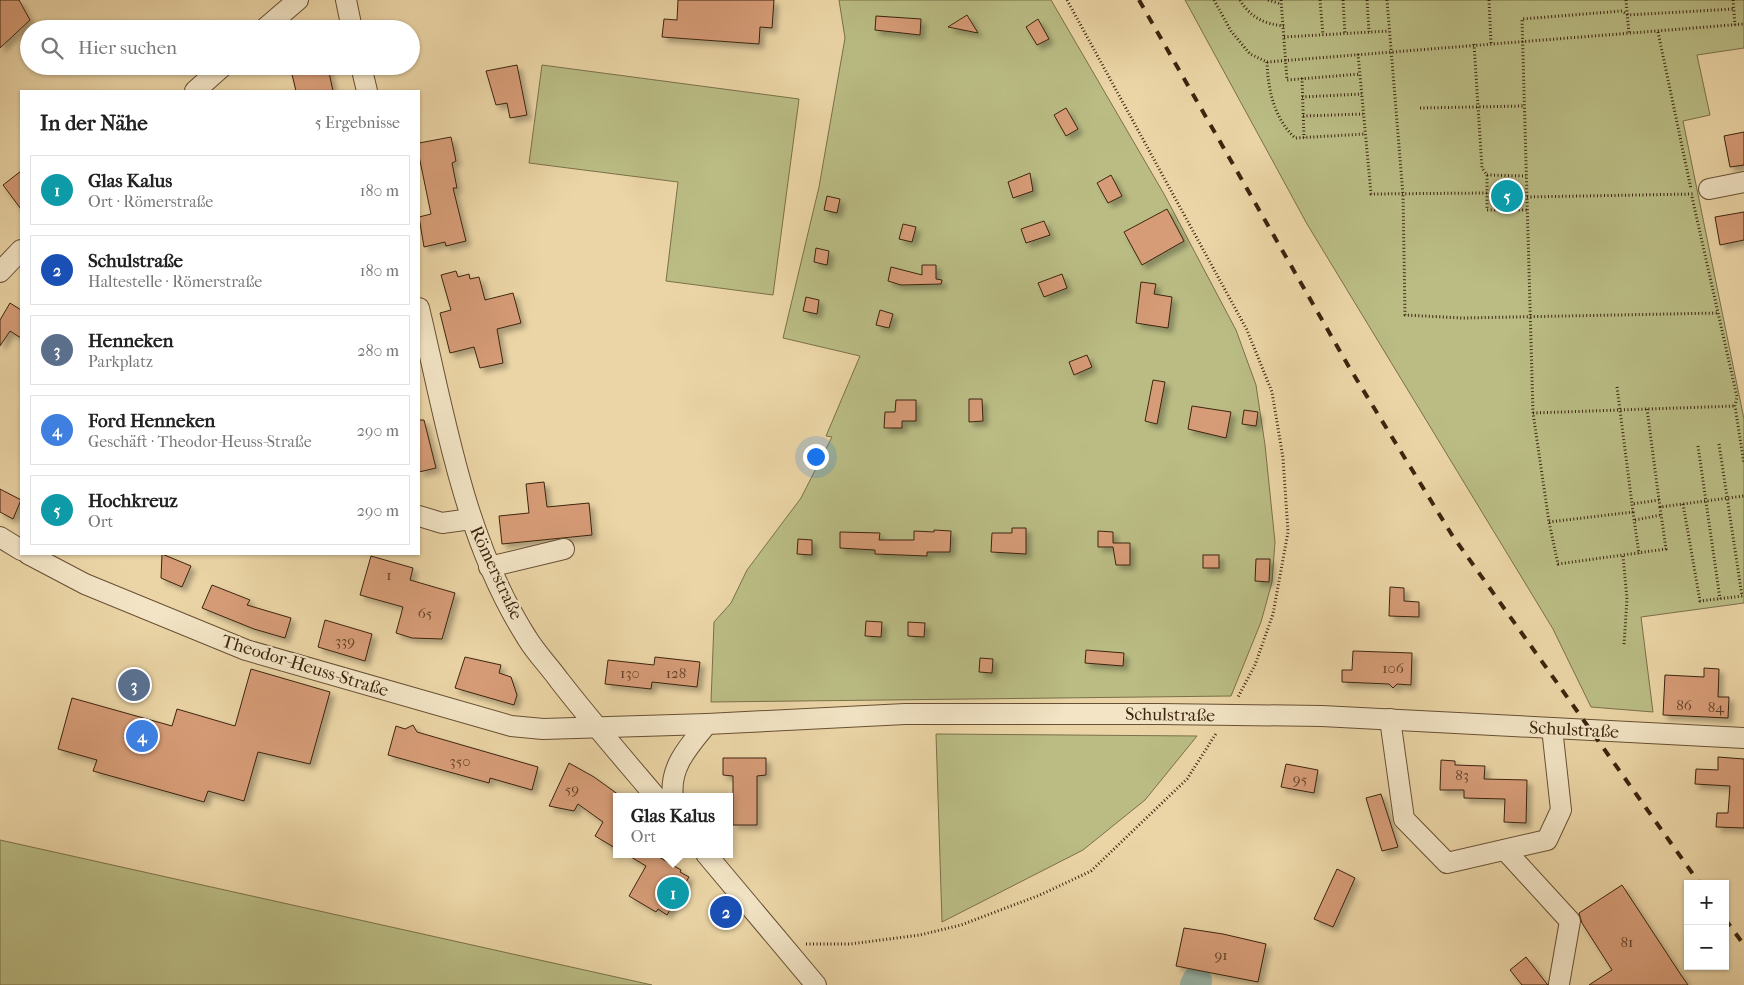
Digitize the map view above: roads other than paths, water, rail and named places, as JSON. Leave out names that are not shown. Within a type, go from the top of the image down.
[{"type":"street","points":[[275,20],[298,0]]},
{"type":"street","points":[[346,0],[350,20]]},
{"type":"street","points":[[196,90],[213,75]]},
{"type":"street","points":[[363,75],[367,90]]},
{"type":"street","points":[[1701,192],[1744,182]]},
{"type":"street","points":[[0,272],[20,251]]},
{"type":"street","name":"Römerstraße","points":[[420,312],[459,480],[489,567],[527,639],[595,726],[653,793]]},
{"type":"street","points":[[420,516],[442,523],[471,519]]},
{"type":"street","points":[[0,537],[20,549]]},
{"type":"street","points":[[489,567],[564,549]]},
{"type":"street","name":"Theodor-Heuss-Straße","points":[[30,555],[85,584],[246,650],[511,726],[543,729],[595,726]]},
{"type":"street","name":"Schulstraße","points":[[595,726],[707,724],[905,714],[1228,715],[1390,719],[1744,738]]},
{"type":"street","points":[[1390,719],[1404,818],[1446,863],[1547,840],[1561,810],[1552,728]]},
{"type":"street","points":[[672,793],[675,770],[681,757],[707,724]]},
{"type":"street","points":[[1505,850],[1570,921],[1559,984]]},
{"type":"street","points":[[709,858],[816,985]]},
{"type":"waterway","points":[[1195,985],[1197,981]]},
{"type":"railway","points":[[1139,0],[1349,367],[1452,535],[1697,880]]},
{"type":"railway","points":[[1729,924],[1744,945]]},
{"type":"place","name":"Hochkreuz","points":[[1507,196]]},
{"type":"place","name":"Henneken","points":[[134,685]]},
{"type":"place","name":"Ford Henneken","points":[[142,736]]},
{"type":"place","name":"Glas Kalus","points":[[673,893]]},
{"type":"place","name":"Schulstraße","points":[[726,912]]}]
